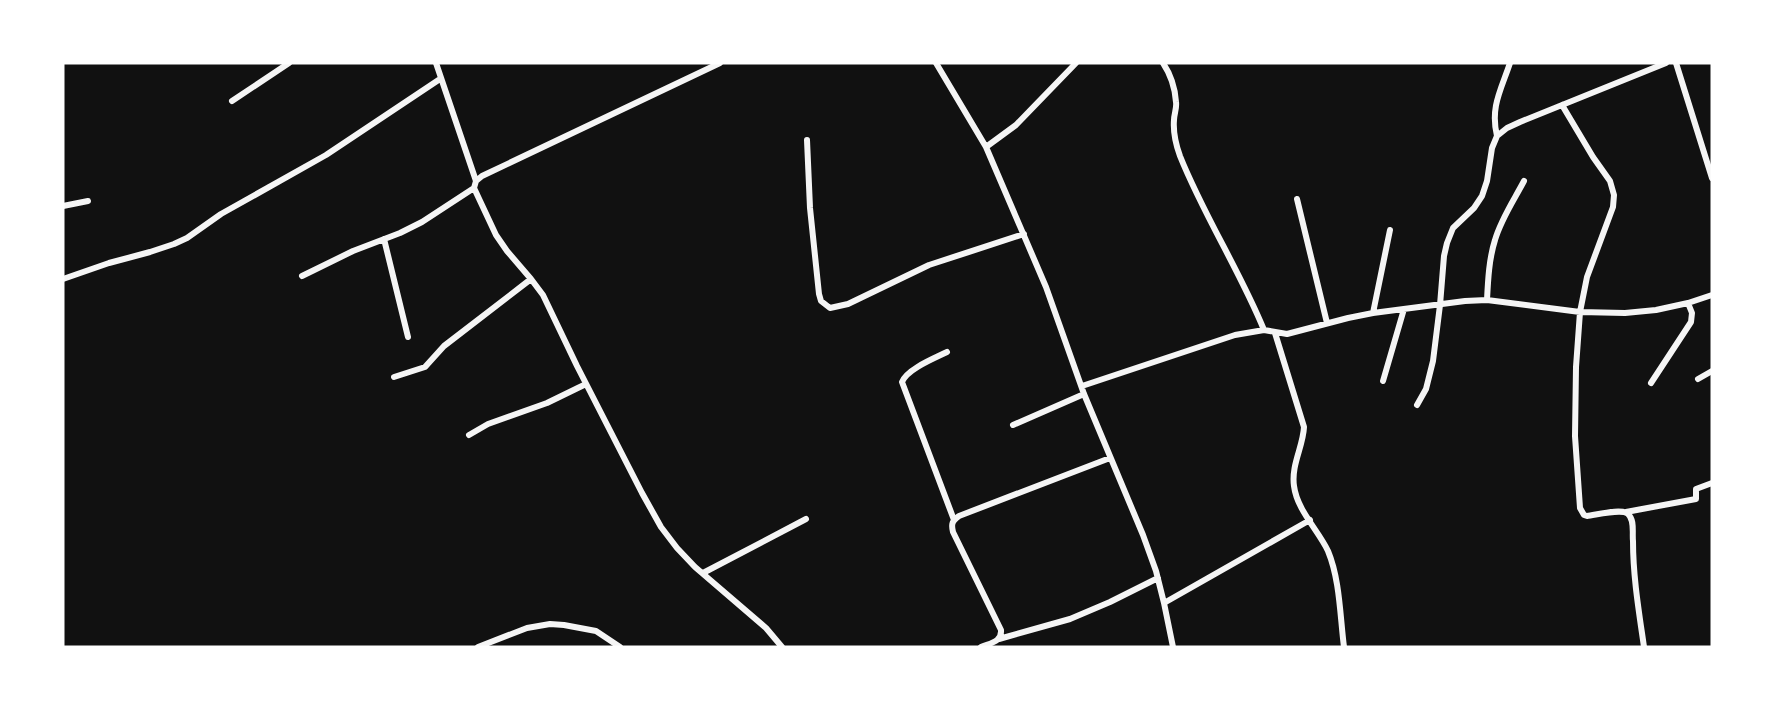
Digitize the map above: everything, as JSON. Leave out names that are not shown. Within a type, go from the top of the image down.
[{"type":"street","points":[[232,101],[289,63]]},
{"type":"street","points":[[436,63],[475,184],[496,235],[531,279],[551,310],[642,493],[677,548],[766,628],[782,647]]},
{"type":"street","points":[[302,276],[353,251],[422,222],[475,184],[482,176],[720,63]]},
{"type":"street","points":[[936,63],[986,147],[1046,287],[1084,394],[1143,535],[1158,578],[1173,647]]},
{"type":"street","points":[[986,147],[1016,125],[1076,63]]},
{"type":"street","points":[[1163,63],[1174,85],[1175,137],[1179,155],[1253,303],[1264,330]]},
{"type":"street","points":[[1497,136],[1494,123],[1495,107],[1510,63]]},
{"type":"street","points":[[1417,405],[1426,389],[1433,361],[1447,243],[1453,228],[1474,208],[1482,196],[1487,181],[1492,148],[1497,136],[1520,122],[1666,63]]},
{"type":"street","points":[[1676,63],[1712,178]]},
{"type":"street","points":[[63,278],[150,252],[187,238],[221,214],[326,155],[440,79]]},
{"type":"street","points":[[1562,105],[1610,181],[1614,195],[1613,207],[1587,277],[1580,312],[1575,436],[1580,508],[1587,516],[1626,512],[1696,499],[1696,489],[1712,483]]},
{"type":"street","points":[[807,140],[810,208],[819,294],[821,301],[830,308],[848,304],[929,265],[1024,234]]},
{"type":"street","points":[[1487,300],[1489,270],[1495,240],[1524,181]]},
{"type":"street","points":[[1297,199],[1327,323]]},
{"type":"street","points":[[63,206],[88,201]]},
{"type":"street","points":[[1373,313],[1390,230]]},
{"type":"street","points":[[384,239],[408,337]]},
{"type":"street","points":[[394,377],[425,367],[444,346],[531,279]]},
{"type":"street","points":[[1082,386],[1235,335],[1264,330],[1287,334],[1373,313],[1487,300],[1580,312],[1625,313],[1688,303],[1712,295]]},
{"type":"street","points":[[1651,383],[1690,322],[1692,313],[1688,303]]},
{"type":"street","points":[[1383,381],[1404,309]]},
{"type":"street","points":[[1275,333],[1304,427],[1303,440],[1293,472],[1294,489],[1328,552],[1335,573],[1344,647]]},
{"type":"street","points":[[947,352],[904,376],[902,382],[954,520]]},
{"type":"street","points":[[1698,379],[1712,371]]},
{"type":"street","points":[[470,435],[488,424],[547,403],[586,384]]},
{"type":"street","points":[[1012,425],[1084,394]]},
{"type":"street","points":[[998,639],[1001,630],[952,532],[951,525],[954,520],[1110,458]]},
{"type":"street","points":[[1626,512],[1632,521],[1637,604],[1644,647]]},
{"type":"street","points":[[703,573],[806,519]]},
{"type":"street","points":[[1164,603],[1310,520]]},
{"type":"street","points":[[981,647],[998,639],[1070,619],[1158,578]]},
{"type":"street","points":[[478,647],[527,628],[550,624],[596,631],[620,647]]}]
